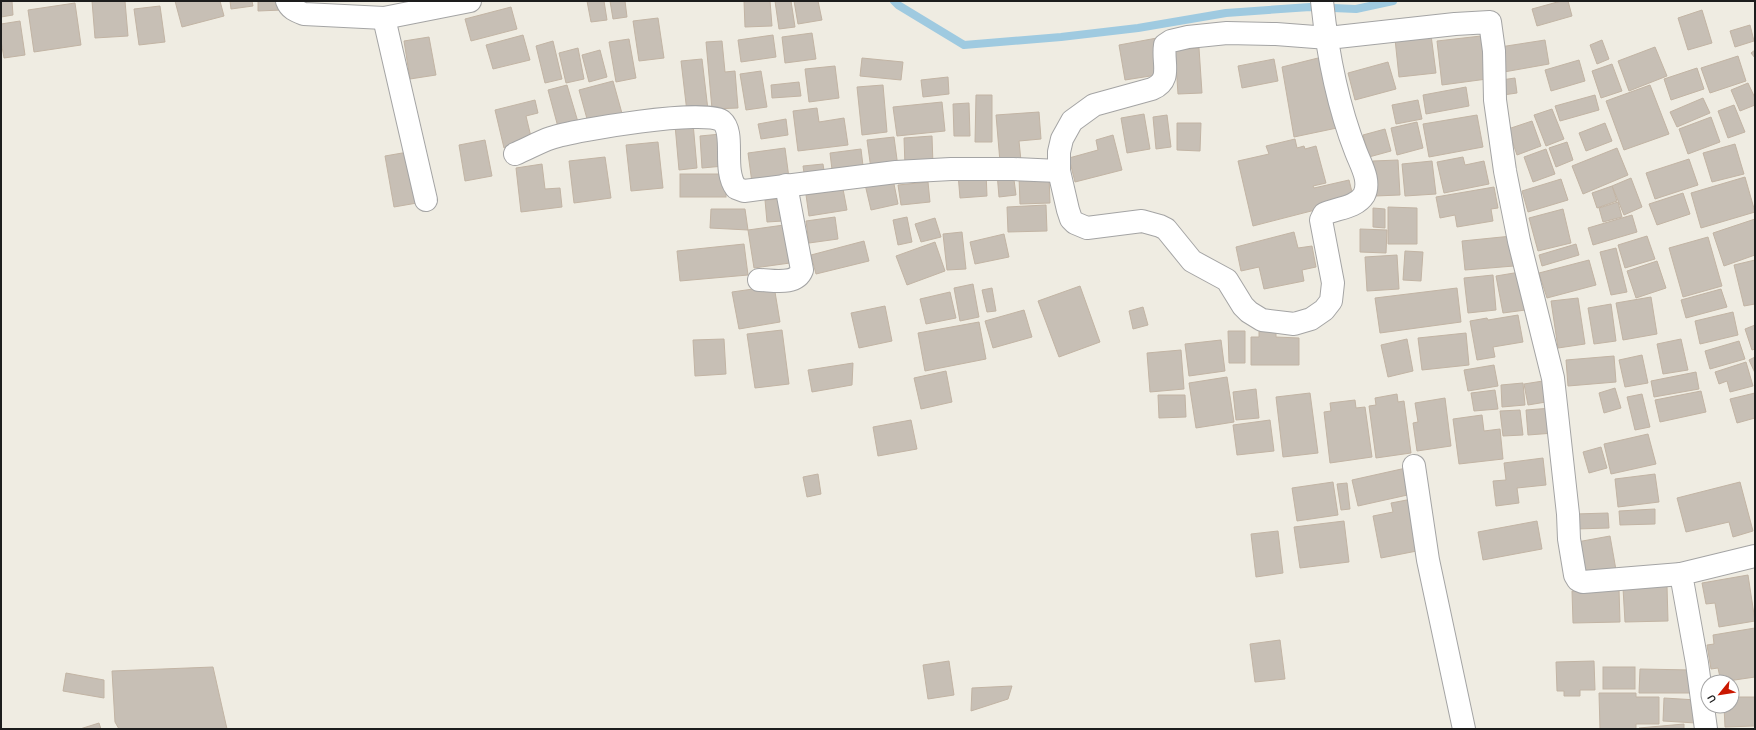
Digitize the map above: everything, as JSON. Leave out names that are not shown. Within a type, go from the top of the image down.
[{"type":"street","points":[[287,1],[289,6],[294,10],[304,14],[384,18],[470,1]]},
{"type":"street","points":[[1322,1],[1326,30],[1347,128],[1366,178],[1366,189],[1358,202],[1324,214],[1322,217],[1322,225],[1333,283],[1331,301],[1324,310],[1311,319],[1294,324],[1262,320],[1243,306],[1227,280],[1192,261],[1166,229],[1142,221],[1087,228],[1081,227],[1071,219],[1059,171],[1059,152],[1062,139],[1072,121],[1094,105],[1152,89],[1160,85],[1164,78],[1165,45],[1171,41],[1188,37],[1227,33],[1276,34],[1326,30],[1490,22],[1494,51],[1495,100],[1505,172],[1553,378],[1568,514],[1569,540],[1575,575],[1578,580],[1583,582],[1681,574],[1755,556]]},
{"type":"street","points":[[384,18],[426,200]]},
{"type":"street","points":[[515,154],[551,138],[610,126],[698,116],[716,118],[722,121],[728,131],[728,165],[731,179],[736,188],[744,191],[896,172],[951,169],[1020,169],[1059,171]]},
{"type":"street","points":[[759,280],[792,280],[798,276],[802,270],[786,185]]},
{"type":"street","points":[[1414,466],[1428,560],[1464,729]]},
{"type":"street","points":[[1681,574],[1697,662],[1706,729]]},
{"type":"building","points":[[1,1],[12,1],[13,15],[1,17]]},
{"type":"building","points":[[92,1],[125,1],[128,36],[95,38]]},
{"type":"building","points":[[175,1],[220,1],[224,16],[182,27]]},
{"type":"building","points":[[230,1],[252,1],[253,6],[231,9]]},
{"type":"building","points":[[258,1],[282,1],[282,10],[258,11]]},
{"type":"building","points":[[587,1],[604,1],[607,20],[591,22]]},
{"type":"building","points":[[610,1],[625,1],[627,17],[613,19]]},
{"type":"building","points":[[744,1],[770,1],[772,26],[745,27]]},
{"type":"building","points":[[775,1],[791,1],[795,27],[779,29]]},
{"type":"building","points":[[794,1],[818,1],[822,20],[798,24]]},
{"type":"building","points":[[1561,1],[1568,1],[1572,16],[1537,26],[1532,9]]},
{"type":"building","points":[[75,3],[81,45],[34,52],[28,10]]},
{"type":"building","points":[[160,6],[165,42],[139,45],[134,9]]},
{"type":"building","points":[[511,7],[517,29],[471,41],[465,19]]},
{"type":"building","points":[[1702,10],[1712,43],[1688,50],[1678,18]]},
{"type":"building","points":[[658,18],[664,58],[639,61],[633,21]]},
{"type":"building","points":[[20,21],[25,55],[4,58],[1,41],[1,24]]},
{"type":"building","points":[[1750,25],[1754,41],[1735,47],[1730,31]]},
{"type":"building","points":[[812,33],[816,59],[785,63],[782,37]]},
{"type":"building","points":[[523,35],[530,60],[493,69],[486,45]]},
{"type":"building","points":[[773,35],[776,57],[741,62],[738,40]]},
{"type":"building","points":[[1431,35],[1436,73],[1399,77],[1395,39]]},
{"type":"building","points":[[1481,36],[1487,79],[1442,85],[1437,41]]},
{"type":"building","points":[[429,37],[436,75],[410,79],[404,41]]},
{"type":"building","points":[[1157,38],[1163,74],[1125,80],[1119,45]]},
{"type":"building","points":[[629,39],[636,78],[616,82],[609,42]]},
{"type":"building","points":[[1545,40],[1549,64],[1504,72],[1500,47]]},
{"type":"building","points":[[1602,40],[1609,59],[1597,64],[1590,45]]},
{"type":"building","points":[[553,41],[562,79],[545,83],[536,46]]},
{"type":"building","points":[[722,41],[725,72],[735,71],[738,108],[712,109],[706,42]]},
{"type":"building","points":[[1655,47],[1667,76],[1629,91],[1618,61]]},
{"type":"building","points":[[578,48],[584,79],[566,83],[559,53]]},
{"type":"building","points":[[1199,48],[1202,93],[1178,94],[1175,50]]},
{"type":"building","points":[[600,50],[607,77],[589,82],[582,55]]},
{"type":"building","points":[[1755,50],[1755,58],[1751,53]]},
{"type":"building","points":[[1738,56],[1746,81],[1710,93],[1701,68]]},
{"type":"building","points":[[1322,57],[1337,128],[1294,137],[1282,67]]},
{"type":"building","points":[[862,58],[903,62],[901,80],[860,76]]},
{"type":"building","points":[[702,59],[708,110],[687,112],[681,61]]},
{"type":"building","points":[[1274,59],[1278,81],[1242,88],[1238,66]]},
{"type":"building","points":[[1579,60],[1585,81],[1551,91],[1545,70]]},
{"type":"building","points":[[1388,62],[1396,89],[1355,100],[1348,73]]},
{"type":"building","points":[[1612,64],[1622,91],[1601,98],[1592,71]]},
{"type":"building","points":[[835,66],[839,98],[809,102],[805,69]]},
{"type":"building","points":[[1697,68],[1704,89],[1671,100],[1664,79]]},
{"type":"building","points":[[761,71],[767,107],[746,110],[740,74]]},
{"type":"building","points":[[948,77],[949,94],[923,97],[921,80]]},
{"type":"building","points":[[1515,78],[1517,93],[1503,95],[1501,80]]},
{"type":"building","points":[[613,81],[623,117],[589,126],[579,90]]},
{"type":"building","points":[[799,82],[801,96],[772,98],[771,85]]},
{"type":"building","points":[[1748,83],[1755,98],[1755,105],[1740,111],[1731,90]]},
{"type":"building","points":[[567,85],[578,122],[558,127],[548,90]]},
{"type":"building","points":[[883,85],[887,132],[862,135],[857,87]]},
{"type":"building","points":[[1650,85],[1669,134],[1624,150],[1606,101]]},
{"type":"building","points":[[1466,87],[1469,106],[1426,114],[1423,95]]},
{"type":"building","points":[[976,95],[992,95],[992,142],[975,142]]},
{"type":"building","points":[[1595,95],[1599,110],[1560,121],[1555,106]]},
{"type":"building","points":[[1703,98],[1710,113],[1677,127],[1670,112]]},
{"type":"building","points":[[535,100],[538,113],[526,116],[532,141],[504,148],[495,110]]},
{"type":"building","points":[[1418,100],[1422,119],[1396,124],[1392,105]]},
{"type":"building","points":[[942,102],[945,131],[897,136],[893,107]]},
{"type":"building","points":[[969,103],[970,136],[954,136],[953,104]]},
{"type":"building","points":[[1734,105],[1745,132],[1728,138],[1718,111]]},
{"type":"building","points":[[817,108],[819,122],[844,118],[848,145],[798,151],[793,111]]},
{"type":"building","points":[[1552,109],[1564,139],[1546,146],[1534,115]]},
{"type":"building","points":[[1039,112],[1041,139],[1019,141],[1021,161],[1000,162],[996,115]]},
{"type":"building","points":[[1144,114],[1150,149],[1127,153],[1121,118]]},
{"type":"building","points":[[1167,115],[1171,147],[1156,149],[1153,117]]},
{"type":"building","points":[[1477,115],[1483,147],[1429,157],[1423,124]]},
{"type":"building","points":[[1711,117],[1720,142],[1688,154],[1679,129]]},
{"type":"building","points":[[786,119],[788,135],[761,139],[758,124]]},
{"type":"building","points":[[1532,121],[1541,146],[1517,155],[1508,129]]},
{"type":"building","points":[[1417,122],[1423,148],[1397,155],[1391,128]]},
{"type":"building","points":[[693,123],[697,168],[679,170],[675,125]]},
{"type":"building","points":[[1177,123],[1201,123],[1200,151],[1177,150]]},
{"type":"building","points":[[1605,123],[1612,141],[1586,151],[1579,133]]},
{"type":"building","points":[[1385,129],[1391,151],[1369,157],[1363,135]]},
{"type":"building","points":[[721,134],[724,166],[702,168],[700,136]]},
{"type":"building","points":[[1113,135],[1122,170],[1075,182],[1069,158],[1098,150],[1096,140]]},
{"type":"building","points":[[932,136],[933,165],[905,166],[904,138]]},
{"type":"building","points":[[894,137],[898,167],[871,169],[867,140]]},
{"type":"building","points":[[1295,139],[1297,148],[1304,146],[1305,149],[1316,146],[1326,183],[1313,186],[1314,188],[1349,180],[1354,200],[1253,226],[1238,161],[1269,154],[1266,146]]},
{"type":"building","points":[[485,140],[492,176],[465,181],[459,145]]},
{"type":"building","points":[[658,142],[663,188],[631,191],[626,145]]},
{"type":"building","points":[[1567,142],[1573,160],[1556,167],[1549,148]]},
{"type":"building","points":[[1735,144],[1744,174],[1712,182],[1703,153]]},
{"type":"building","points":[[785,148],[789,178],[752,183],[748,153]]},
{"type":"building","points":[[1617,148],[1628,175],[1583,194],[1572,166]]},
{"type":"building","points":[[861,149],[864,174],[833,178],[830,153]]},
{"type":"building","points":[[1546,149],[1555,174],[1533,182],[1524,157]]},
{"type":"building","points":[[408,152],[417,203],[394,207],[385,156]]},
{"type":"building","points":[[605,157],[611,198],[574,203],[569,161]]},
{"type":"building","points":[[1463,157],[1465,165],[1484,161],[1489,184],[1444,193],[1437,162]]},
{"type":"building","points":[[1689,159],[1698,185],[1655,199],[1646,173]]},
{"type":"building","points":[[1398,160],[1400,195],[1375,196],[1373,161]]},
{"type":"building","points":[[1432,161],[1436,194],[1405,196],[1402,164]]},
{"type":"building","points":[[542,164],[545,189],[560,188],[562,207],[521,212],[516,168]]},
{"type":"building","points":[[823,164],[825,177],[805,180],[803,166]]},
{"type":"building","points":[[986,172],[987,196],[960,198],[958,174]]},
{"type":"building","points":[[1013,172],[1016,195],[999,197],[997,173]]},
{"type":"building","points":[[680,174],[726,174],[726,197],[680,197]]},
{"type":"building","points":[[892,174],[898,204],[871,210],[864,180]]},
{"type":"building","points":[[1049,176],[1050,203],[1020,204],[1019,177]]},
{"type":"building","points":[[1745,177],[1755,212],[1701,228],[1691,193]]},
{"type":"building","points":[[1631,178],[1642,207],[1624,215],[1612,186]]},
{"type":"building","points":[[1561,179],[1568,200],[1528,212],[1522,191]]},
{"type":"building","points":[[928,182],[930,202],[901,205],[898,185]]},
{"type":"building","points":[[1612,186],[1617,201],[1597,208],[1592,193]]},
{"type":"building","points":[[1494,187],[1498,208],[1491,209],[1493,221],[1457,227],[1455,215],[1440,218],[1436,197]]},
{"type":"building","points":[[843,189],[847,210],[809,216],[806,195]]},
{"type":"building","points":[[1683,193],[1690,214],[1657,225],[1649,204]]},
{"type":"building","points":[[781,199],[783,221],[767,222],[765,200]]},
{"type":"building","points":[[1618,202],[1622,217],[1603,222],[1599,208]]},
{"type":"building","points":[[1046,205],[1047,231],[1008,232],[1007,207]]},
{"type":"building","points":[[1388,207],[1417,208],[1417,244],[1388,244]]},
{"type":"building","points":[[1373,208],[1385,209],[1385,228],[1373,227]]},
{"type":"building","points":[[711,209],[745,209],[748,230],[710,228]]},
{"type":"building","points":[[1563,209],[1571,243],[1538,251],[1529,218]]},
{"type":"building","points":[[1632,215],[1637,232],[1593,245],[1588,228]]},
{"type":"building","points":[[835,217],[838,239],[809,243],[806,221]]},
{"type":"building","points":[[907,217],[912,242],[898,245],[893,220]]},
{"type":"building","points":[[935,218],[941,237],[921,242],[915,224]]},
{"type":"building","points":[[1755,219],[1755,255],[1724,266],[1713,233]]},
{"type":"building","points":[[784,225],[790,263],[754,268],[748,230]]},
{"type":"building","points":[[1360,229],[1387,230],[1386,253],[1360,252]]},
{"type":"building","points":[[962,232],[966,269],[947,270],[943,234]]},
{"type":"building","points":[[1294,232],[1298,248],[1312,246],[1316,267],[1302,270],[1304,281],[1264,289],[1259,267],[1241,271],[1236,247]]},
{"type":"building","points":[[1004,234],[1009,257],[975,264],[970,242]]},
{"type":"building","points":[[1512,236],[1514,266],[1465,270],[1462,241]]},
{"type":"building","points":[[1647,236],[1655,259],[1625,268],[1618,245]]},
{"type":"building","points":[[1708,237],[1722,286],[1683,297],[1669,248]]},
{"type":"building","points":[[864,241],[869,261],[816,274],[811,255]]},
{"type":"building","points":[[935,242],[945,271],[907,285],[896,256]]},
{"type":"building","points":[[744,244],[748,275],[680,281],[677,251]]},
{"type":"building","points":[[1576,244],[1579,255],[1542,266],[1539,255]]},
{"type":"building","points":[[1616,248],[1627,292],[1611,295],[1600,252]]},
{"type":"building","points":[[1405,251],[1423,252],[1421,281],[1403,280]]},
{"type":"building","points":[[1397,255],[1399,289],[1367,291],[1365,257]]},
{"type":"building","points":[[1589,260],[1596,285],[1547,298],[1539,273]]},
{"type":"building","points":[[1755,260],[1755,304],[1744,306],[1734,265]]},
{"type":"building","points":[[1657,261],[1666,288],[1636,298],[1627,271]]},
{"type":"building","points":[[1526,271],[1533,309],[1503,313],[1496,276]]},
{"type":"building","points":[[1493,275],[1496,310],[1468,313],[1464,278]]},
{"type":"building","points":[[973,284],[979,317],[960,321],[954,288]]},
{"type":"building","points":[[774,286],[780,322],[739,329],[732,292]]},
{"type":"building","points":[[1080,286],[1100,342],[1059,357],[1038,301]]},
{"type":"building","points":[[992,288],[996,311],[987,312],[982,290]]},
{"type":"building","points":[[1457,288],[1461,322],[1380,333],[1375,298]]},
{"type":"building","points":[[1721,289],[1727,307],[1686,318],[1681,300]]},
{"type":"building","points":[[950,292],[956,318],[926,324],[920,299]]},
{"type":"building","points":[[1651,297],[1657,334],[1623,340],[1616,303]]},
{"type":"building","points":[[1578,298],[1585,344],[1558,348],[1551,301]]},
{"type":"building","points":[[1611,304],[1616,341],[1594,344],[1588,308]]},
{"type":"building","points":[[885,306],[892,341],[859,348],[851,313]]},
{"type":"building","points":[[1143,307],[1148,325],[1133,329],[1129,311]]},
{"type":"building","points":[[1024,310],[1032,337],[993,348],[985,321]]},
{"type":"building","points":[[1733,312],[1738,335],[1700,344],[1695,321]]},
{"type":"building","points":[[1518,315],[1523,342],[1493,347],[1495,357],[1477,360],[1470,321],[1487,318],[1488,320]]},
{"type":"building","points":[[979,322],[986,359],[925,371],[918,333]]},
{"type":"building","points":[[1755,325],[1755,349],[1752,350],[1745,329]]},
{"type":"building","points":[[782,330],[789,384],[755,388],[747,334]]},
{"type":"building","points":[[1259,330],[1276,330],[1276,337],[1299,338],[1299,365],[1251,365],[1251,337],[1259,337]]},
{"type":"building","points":[[1228,331],[1245,331],[1245,363],[1229,363]]},
{"type":"building","points":[[1466,333],[1469,365],[1422,370],[1418,338]]},
{"type":"building","points":[[724,339],[726,374],[695,376],[693,340]]},
{"type":"building","points":[[1407,339],[1413,371],[1388,377],[1381,345]]},
{"type":"building","points":[[1681,339],[1688,370],[1663,374],[1657,344]]},
{"type":"building","points":[[1221,340],[1225,371],[1189,376],[1185,344]]},
{"type":"building","points":[[1739,341],[1745,359],[1710,369],[1705,351]]},
{"type":"building","points":[[1181,350],[1184,389],[1150,392],[1147,353]]},
{"type":"building","points":[[1642,355],[1648,383],[1625,387],[1619,360]]},
{"type":"building","points":[[1614,356],[1616,382],[1568,386],[1566,360]]},
{"type":"building","points":[[1755,357],[1755,373],[1749,360]]},
{"type":"building","points":[[1746,362],[1753,386],[1730,392],[1727,381],[1719,384],[1715,372]]},
{"type":"building","points":[[853,363],[852,385],[812,392],[808,370]]},
{"type":"building","points":[[1494,365],[1498,386],[1468,391],[1464,370]]},
{"type":"building","points":[[946,371],[952,402],[921,409],[914,378]]},
{"type":"building","points":[[1696,372],[1699,389],[1654,397],[1651,381]]},
{"type":"building","points":[[1227,377],[1234,422],[1196,428],[1189,383]]},
{"type":"building","points":[[1549,380],[1552,401],[1528,405],[1524,384]]},
{"type":"building","points":[[1523,383],[1525,405],[1502,407],[1501,385]]},
{"type":"building","points":[[1615,388],[1621,408],[1604,413],[1599,393]]},
{"type":"building","points":[[1256,389],[1259,418],[1236,420],[1233,392]]},
{"type":"building","points":[[1495,390],[1498,409],[1474,411],[1471,393]]},
{"type":"building","points":[[1701,391],[1706,412],[1660,422],[1655,400]]},
{"type":"building","points":[[1310,393],[1318,453],[1283,457],[1276,397]]},
{"type":"building","points":[[1755,393],[1755,418],[1737,423],[1730,399]]},
{"type":"building","points":[[1397,394],[1398,402],[1404,401],[1411,453],[1376,458],[1369,406],[1376,405],[1375,398]]},
{"type":"building","points":[[1642,394],[1650,427],[1635,430],[1627,397]]},
{"type":"building","points":[[1158,395],[1185,395],[1186,417],[1159,418]]},
{"type":"building","points":[[1445,398],[1451,446],[1417,451],[1413,423],[1418,422],[1415,403]]},
{"type":"building","points":[[1355,400],[1356,408],[1365,407],[1372,457],[1330,463],[1324,412],[1331,411],[1330,403]]},
{"type":"building","points":[[1552,408],[1554,433],[1528,435],[1526,410]]},
{"type":"building","points":[[1520,410],[1523,435],[1503,436],[1500,411]]},
{"type":"building","points":[[1482,415],[1484,431],[1500,429],[1503,459],[1459,464],[1453,419]]},
{"type":"building","points":[[911,420],[917,449],[878,456],[873,427]]},
{"type":"building","points":[[1270,420],[1274,451],[1237,455],[1233,425]]},
{"type":"building","points":[[1648,434],[1656,464],[1611,474],[1604,444]]},
{"type":"building","points":[[1601,447],[1607,468],[1589,473],[1583,452]]},
{"type":"building","points":[[1543,458],[1546,485],[1517,488],[1519,503],[1496,506],[1493,481],[1506,480],[1504,463]]},
{"type":"building","points":[[1406,468],[1412,494],[1358,506],[1352,480]]},
{"type":"building","points":[[818,474],[821,494],[807,497],[803,477]]},
{"type":"building","points":[[1655,474],[1659,502],[1618,507],[1615,479]]},
{"type":"building","points":[[1333,482],[1338,515],[1297,521],[1292,488]]},
{"type":"building","points":[[1740,482],[1753,531],[1733,537],[1729,522],[1686,532],[1677,498]]},
{"type":"building","points":[[1347,483],[1350,509],[1341,510],[1337,484]]},
{"type":"building","points":[[1412,499],[1422,550],[1381,558],[1373,516],[1393,512],[1391,503]]},
{"type":"building","points":[[1655,509],[1655,524],[1620,525],[1619,511]]},
{"type":"building","points":[[1608,513],[1609,528],[1576,529],[1575,514]]},
{"type":"building","points":[[1344,521],[1349,562],[1300,568],[1294,527]]},
{"type":"building","points":[[1537,521],[1542,549],[1483,560],[1478,532]]},
{"type":"building","points":[[1278,531],[1283,573],[1256,577],[1251,534]]},
{"type":"building","points":[[1610,536],[1616,570],[1582,576],[1577,542]]},
{"type":"building","points":[[1748,575],[1755,621],[1719,627],[1715,603],[1706,604],[1702,583]]},
{"type":"building","points":[[1667,586],[1668,621],[1625,622],[1623,588]]},
{"type":"building","points":[[1619,589],[1620,622],[1573,623],[1572,591]]},
{"type":"building","points":[[1755,628],[1755,677],[1740,679],[1740,674],[1719,674],[1718,668],[1711,669],[1707,645],[1714,644],[1713,635]]},
{"type":"building","points":[[1280,640],[1285,679],[1255,682],[1250,644]]},
{"type":"building","points":[[949,661],[954,695],[928,699],[923,665]]},
{"type":"building","points":[[1594,661],[1595,690],[1580,690],[1580,696],[1564,696],[1564,691],[1557,691],[1556,662]]},
{"type":"building","points":[[213,667],[227,729],[119,729],[115,722],[112,671]]},
{"type":"building","points":[[1603,667],[1635,667],[1635,689],[1603,689]]},
{"type":"building","points":[[1640,669],[1692,670],[1691,693],[1639,693]]},
{"type":"building","points":[[66,673],[104,680],[104,698],[63,691]]},
{"type":"building","points":[[1012,686],[1008,699],[971,711],[972,688]]},
{"type":"building","points":[[1599,693],[1636,693],[1636,697],[1659,697],[1659,724],[1636,724],[1636,729],[1600,729]]},
{"type":"building","points":[[1740,697],[1755,697],[1755,726],[1725,727],[1724,714],[1740,714]]},
{"type":"building","points":[[1664,698],[1697,700],[1696,723],[1663,721]]},
{"type":"building","points":[[99,723],[101,729],[80,729]]},
{"type":"building","points":[[1684,724],[1684,729],[1639,729],[1639,728]]},
{"type":"waterway","points":[[894,1],[898,5],[964,45],[1061,37],[1138,28],[1226,13],[1310,7],[1356,9],[1393,1]]}]
